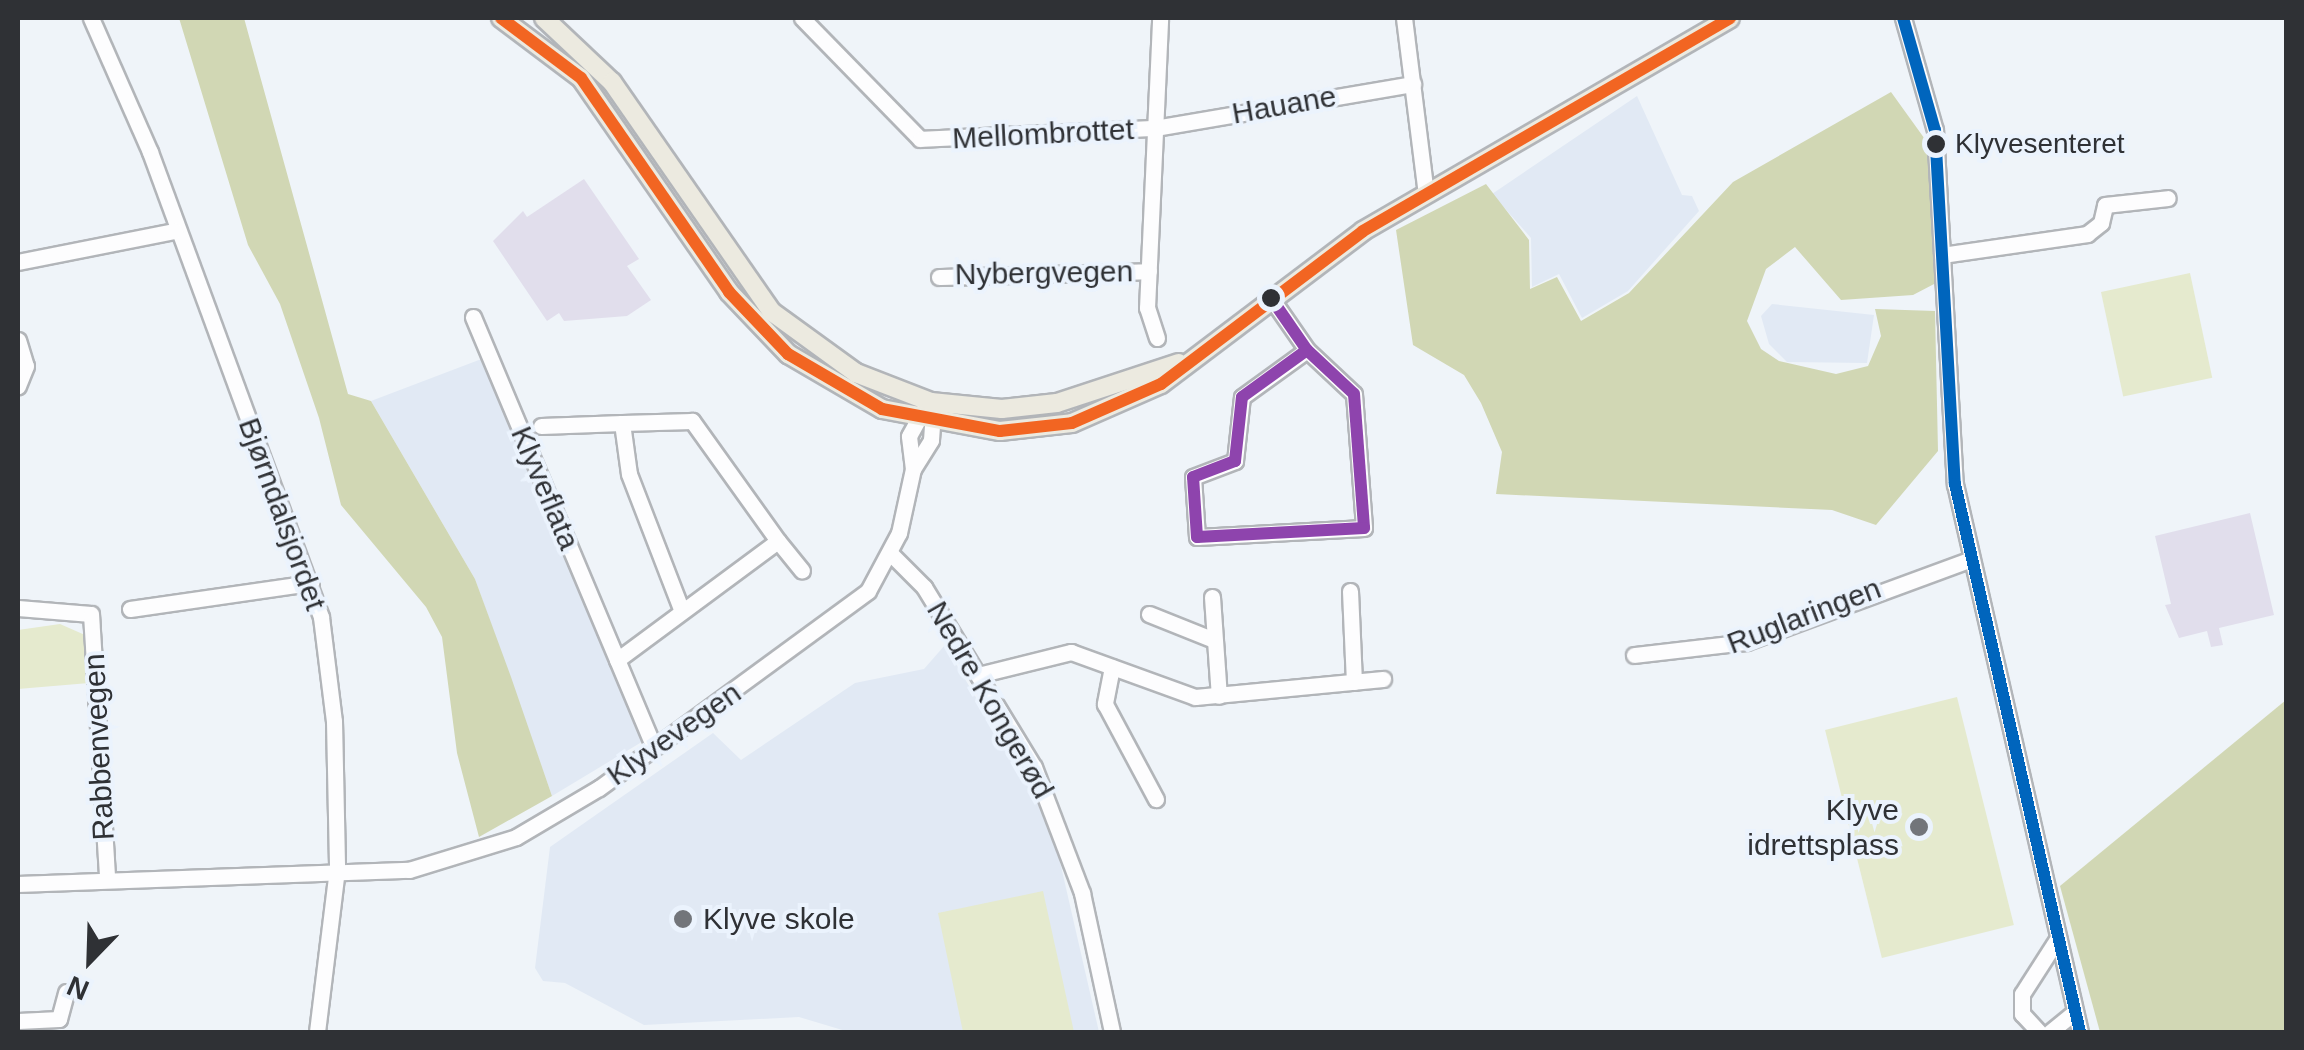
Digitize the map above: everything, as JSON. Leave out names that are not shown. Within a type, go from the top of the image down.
[{"type":"main road","points":[[500,18],[581,78],[758,326],[815,373],[913,420],[1000,431],[1072,423],[1161,384],[1184,361],[1271,298],[1426,194],[1730,18]]},
{"type":"main road","points":[[544,18],[612,82],[772,312],[856,373],[931,402],[1036,406],[1184,361]]},
{"type":"street","name":"Bjørndalsjordet","points":[[91,18],[311,583],[330,680],[338,870],[318,1032]]},
{"type":"street","name":"Mellombrottet","points":[[802,18],[920,139],[1155,128]]},
{"type":"street","name":"Nybergvegen","points":[[1157,338],[1146,308],[1160,18]]},
{"type":"street","points":[[1404,18],[1426,194]]},
{"type":"street","points":[[1904,18],[1931,105],[1949,436],[1971,559],[2080,1032]]},
{"type":"street","name":"Hauane","points":[[1155,128],[1413,84]]},
{"type":"street","points":[[1942,255],[2087,234],[2101,223],[2105,206],[2168,198]]},
{"type":"street","points":[[18,262],[175,231]]},
{"type":"street","name":"Nybergvegen","points":[[939,277],[1149,270]]},
{"type":"street","points":[[1271,298],[1306,350],[1346,382],[1359,409],[1364,528],[1197,537],[1192,478],[1235,461],[1242,397],[1306,350]]},
{"type":"street","name":"Klyveflata","points":[[473,317],[654,747]]},
{"type":"street","points":[[18,340],[26,366],[18,386]]},
{"type":"street","points":[[913,420],[931,402]]},
{"type":"street","points":[[931,402],[935,424]]},
{"type":"street","name":"Klyvevegen","points":[[913,420],[907,455],[913,468]]},
{"type":"street","name":"Klyveflata","points":[[540,426],[692,421],[778,541]]},
{"type":"street","points":[[622,424],[629,474],[682,609]]},
{"type":"street","name":"Klyvevegen","points":[[338,870],[409,870],[494,848],[654,747],[848,611],[891,554],[913,468],[935,424]]},
{"type":"street","points":[[618,660],[778,541],[802,572]]},
{"type":"street","name":"Nedre Kongerød","points":[[891,554],[915,574],[982,674],[1059,825],[1112,1032]]},
{"type":"street","name":"Ruglaringen","points":[[1634,655],[1734,645],[1971,559]]},
{"type":"street","points":[[130,609],[311,583]]},
{"type":"street","points":[[1350,592],[1354,682]]},
{"type":"street","points":[[1212,597],[1219,696]]},
{"type":"street","name":"Rabbenvegen","points":[[18,608],[91,614],[107,879]]},
{"type":"street","points":[[1149,614],[1214,640]]},
{"type":"street","points":[[982,674],[1048,652],[1112,667],[1184,696],[1382,679]]},
{"type":"street","points":[[1112,667],[1105,704],[1156,798]]},
{"type":"street","name":"Rabbenvegen","points":[[18,884],[338,870]]},
{"type":"street","points":[[2038,1032],[2022,1014],[2022,994],[2058,938]]},
{"type":"street","points":[[18,1021],[59,1020],[66,992]]},
{"type":"street","points":[[2050,1032],[2075,1012]]},
{"type":"shaded area","points":[[1637,96],[1682,195],[1692,196],[1699,211],[1628,291],[1582,318],[1559,274],[1532,287],[1531,238],[1492,194]]},
{"type":"shaded area","points":[[1772,304],[1874,315],[1867,363],[1787,362],[1769,344],[1761,316]]},
{"type":"shaded area","points":[[492,355],[645,740],[552,796],[475,579],[371,401]]},
{"type":"shaded area","points":[[945,645],[1052,827],[1099,1032],[849,1032],[799,1017],[644,1025],[565,983],[543,981],[535,968],[550,847],[713,733],[741,760],[855,683],[924,669]]},
{"type":"green space","points":[[179,18],[244,18],[348,394],[371,401],[475,579],[511,677],[552,796],[479,837],[457,753],[442,637],[426,607],[341,505],[319,418],[280,304],[248,245]]},
{"type":"green space","points":[[1891,92],[1927,142],[1936,283],[1913,295],[1841,300],[1795,247],[1766,269],[1747,321],[1761,349],[1779,361],[1836,374],[1868,366],[1881,336],[1875,309],[1935,311],[1938,451],[1876,525],[1832,510],[1496,494],[1502,452],[1481,403],[1464,375],[1413,345],[1396,230],[1486,184],[1529,240],[1530,289],[1557,277],[1581,321],[1629,293],[1733,182]]},
{"type":"green space","points":[[2190,273],[2212,378],[2123,397],[2101,292]]},
{"type":"green space","points":[[60,624],[85,635],[89,683],[18,689],[18,630]]},
{"type":"green space","name":"Klyve idrettsplass","points":[[1957,697],[2014,925],[1882,958],[1825,730]]},
{"type":"green space","points":[[2286,700],[2286,1032],[2100,1032],[2060,886]]},
{"type":"green space","points":[[1043,891],[1074,1032],[963,1032],[938,913]]},
{"type":"building","points":[[584,179],[639,259],[627,266],[651,300],[627,316],[564,321],[559,313],[547,321],[493,241],[523,211],[527,217]]},
{"type":"building","points":[[2250,513],[2274,615],[2219,628],[2223,645],[2211,647],[2207,631],[2179,638],[2165,605],[2171,604],[2155,536]]},
{"type":"transit line","points":[[501,18],[581,78],[729,292],[788,354],[882,409],[1000,431],[1072,423],[1161,384],[1363,231],[1730,18]]},
{"type":"transit line","points":[[1903,18],[1935,130],[1955,484],[2080,1032]]},
{"type":"transit line","points":[[1271,298],[1307,350],[1354,394],[1364,528],[1197,537],[1193,477],[1235,461],[1242,397],[1307,350]]},
{"type":"place","name":"Klyvesenteret","points":[[1936,144]]},
{"type":"place","name":"Klyve idrettsplass","points":[[1919,827]]},
{"type":"place","name":"Klyve skole","points":[[683,919]]}]
